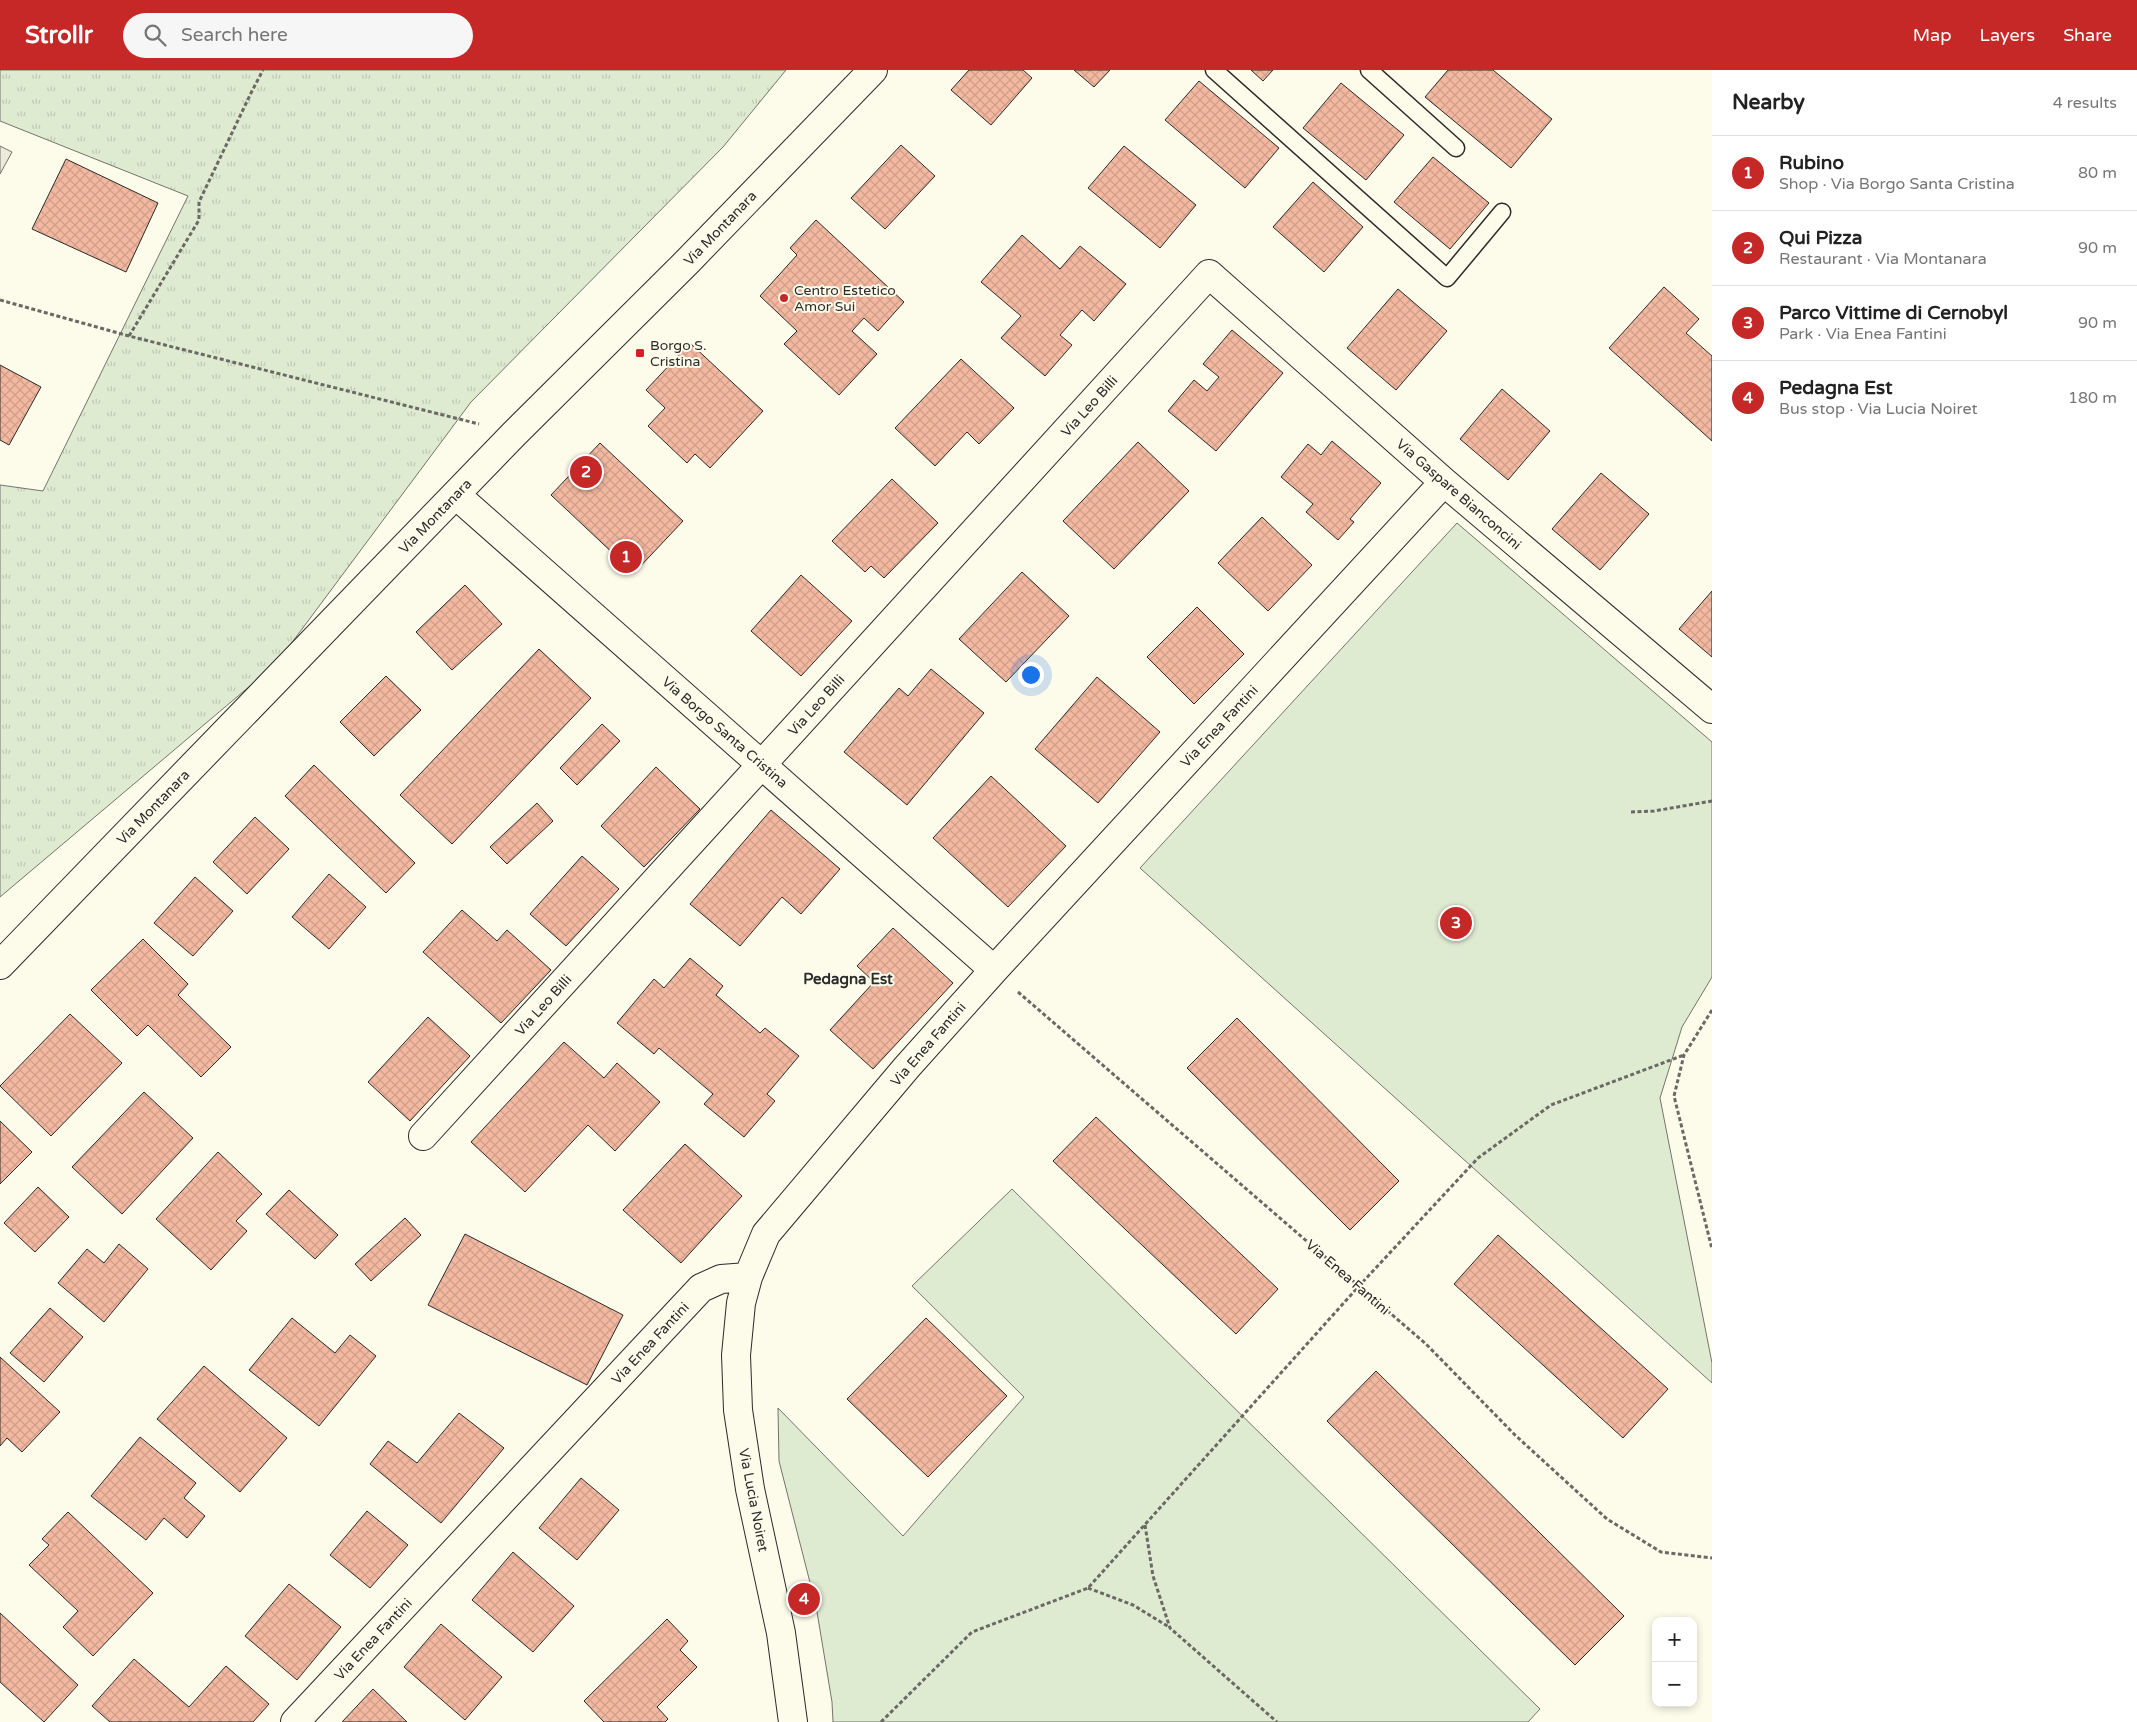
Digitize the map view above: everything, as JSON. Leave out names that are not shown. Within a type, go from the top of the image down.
[{"type":"street","name":"Via Montanara","points":[[0,965],[515,433],[688,261],[873,70]]},
{"type":"street","name":"Via Gaspare Bianconcini","points":[[1209,274],[1444,482],[1712,709]]},
{"type":"street","name":"Via Leo Billi","points":[[423,1136],[1209,274]]},
{"type":"street","name":"Via Enea Fantini","points":[[295,1722],[701,1288],[721,1279],[748,1277],[766,1234],[907,1067],[994,970],[1444,482]]},
{"type":"street","name":"Via Borgo Santa Cristina","points":[[456,495],[994,970]]},
{"type":"street","name":"Via Lucia Noiret","points":[[748,1277],[741,1303],[736,1355],[738,1410],[750,1489],[781,1633],[792,1722]]},
{"type":"lane","points":[[1214,70],[1446,278],[1502,212]]},
{"type":"lane","points":[[1369,70],[1456,148]]},
{"type":"path","points":[[129,336],[199,220],[199,202],[263,70]]},
{"type":"path","points":[[0,300],[129,336],[515,433]]},
{"type":"path","points":[[1631,812],[1712,801]]},
{"type":"path","name":"Via Enea Fantini","points":[[994,970],[1426,1344],[1515,1435],[1607,1519],[1661,1552],[1712,1558]]},
{"type":"path","points":[[1712,1010],[1684,1055],[1674,1096],[1712,1249]]},
{"type":"path","points":[[881,1722],[972,1632],[1088,1588],[1359,1286],[1478,1158],[1551,1106],[1684,1055]]},
{"type":"path","points":[[1145,1524],[1153,1576],[1170,1628]]},
{"type":"path","points":[[1088,1588],[1133,1605],[1170,1628],[1276,1722]]},
{"type":"green space","points":[[0,70],[786,70],[723,147],[471,402],[276,664],[0,897],[0,485],[43,491],[188,196],[0,121]]},
{"type":"green space","points":[[1457,523],[1712,742],[1712,977],[1682,1027],[1660,1098],[1712,1363],[1712,1383],[1140,868]]},
{"type":"green space","points":[[1012,1189],[1540,1709],[1528,1722],[833,1722],[832,1702],[816,1606],[779,1461],[778,1408],[903,1536],[1024,1397],[912,1286]]},
{"type":"shaded area","points":[[0,146],[12,152],[0,174]]},
{"type":"building","points":[[969,70],[1023,70],[1032,78],[991,125],[951,90]]},
{"type":"building","points":[[1074,70],[1110,70],[1094,87]]},
{"type":"building","points":[[1251,70],[1273,70],[1263,81]]},
{"type":"building","points":[[1448,70],[1493,70],[1552,119],[1511,168],[1425,97]]},
{"type":"building","points":[[1199,81],[1279,148],[1245,188],[1165,120]]},
{"type":"building","points":[[1341,83],[1404,135],[1366,180],[1303,128]]},
{"type":"building","points":[[901,145],[935,176],[885,229],[851,198]]},
{"type":"building","points":[[1124,146],[1196,205],[1160,248],[1088,188]]},
{"type":"building","points":[[1433,157],[1489,203],[1450,249],[1394,202]]},
{"type":"building","points":[[66,159],[158,203],[126,272],[32,229]]},
{"type":"building","points":[[1313,182],[1363,227],[1324,272],[1273,227]]},
{"type":"building","points":[[816,220],[904,302],[878,331],[864,318],[852,331],[877,354],[839,395],[784,344],[797,331],[760,296],[797,255],[790,248]]},
{"type":"building","points":[[1022,235],[1060,269],[1080,246],[1126,284],[1094,321],[1082,310],[1060,335],[1072,345],[1045,376],[1001,338],[1021,316],[981,282]]},
{"type":"building","points":[[1664,287],[1699,319],[1686,333],[1712,356],[1712,441],[1609,348]]},
{"type":"building","points":[[1398,289],[1447,331],[1396,390],[1347,348]]},
{"type":"building","points":[[1232,330],[1283,373],[1216,451],[1168,411],[1194,380],[1207,391],[1219,377],[1203,364]]},
{"type":"building","points":[[690,343],[763,411],[710,468],[695,454],[687,463],[648,426],[665,408],[646,390]]},
{"type":"building","points":[[961,359],[1014,408],[979,444],[967,432],[935,466],[895,428]]},
{"type":"building","points":[[0,365],[41,387],[9,445],[0,440]]},
{"type":"building","points":[[1502,389],[1550,431],[1508,480],[1460,439]]},
{"type":"building","points":[[1332,441],[1381,483],[1350,519],[1354,522],[1338,540],[1306,512],[1313,504],[1281,477],[1308,444],[1321,455]]},
{"type":"building","points":[[1138,442],[1189,491],[1114,569],[1063,521]]},
{"type":"building","points":[[600,443],[683,521],[634,573],[551,495]]},
{"type":"building","points":[[1601,473],[1649,514],[1600,570],[1552,529]]},
{"type":"building","points":[[892,479],[938,523],[884,578],[871,566],[865,572],[832,541]]},
{"type":"building","points":[[1262,517],[1312,565],[1268,611],[1218,563]]},
{"type":"building","points":[[1022,572],[1069,616],[1006,682],[959,639]]},
{"type":"building","points":[[801,575],[852,621],[801,676],[751,631]]},
{"type":"building","points":[[465,585],[502,624],[452,670],[416,632]]},
{"type":"building","points":[[1712,591],[1712,657],[1679,629]]},
{"type":"building","points":[[1197,607],[1244,654],[1194,704],[1147,657]]},
{"type":"building","points":[[539,649],[591,698],[452,844],[400,795]]},
{"type":"building","points":[[931,669],[984,713],[907,805],[844,752],[899,688],[908,696]]},
{"type":"building","points":[[386,676],[421,710],[374,756],[340,722]]},
{"type":"building","points":[[1097,677],[1160,732],[1098,803],[1035,749]]},
{"type":"building","points":[[602,724],[620,741],[577,785],[560,768]]},
{"type":"building","points":[[314,765],[415,863],[386,893],[285,796]]},
{"type":"building","points":[[656,767],[700,809],[644,867],[601,826]]},
{"type":"building","points":[[991,776],[1066,846],[1008,907],[933,838]]},
{"type":"building","points":[[537,803],[553,821],[507,864],[490,847]]},
{"type":"building","points":[[771,810],[840,869],[801,914],[782,897],[740,946],[690,904]]},
{"type":"building","points":[[255,817],[289,849],[247,894],[213,862]]},
{"type":"building","points":[[582,856],[619,889],[566,946],[530,914]]},
{"type":"building","points":[[329,874],[366,907],[329,949],[292,917]]},
{"type":"building","points":[[195,877],[233,911],[193,956],[154,923]]},
{"type":"building","points":[[462,910],[497,941],[507,930],[551,970],[501,1023],[423,952]]},
{"type":"building","points":[[893,928],[953,983],[873,1069],[830,1030],[874,982],[857,966]]},
{"type":"building","points":[[143,939],[188,984],[178,995],[231,1047],[201,1077],[148,1025],[137,1036],[91,990]]},
{"type":"building","points":[[690,958],[723,986],[716,995],[760,1033],[765,1028],[799,1056],[767,1094],[775,1101],[744,1137],[704,1104],[713,1094],[659,1048],[654,1054],[617,1023],[654,979],[664,988]]},
{"type":"building","points":[[70,1014],[122,1063],[51,1136],[0,1086]]},
{"type":"building","points":[[428,1017],[470,1056],[410,1121],[368,1082]]},
{"type":"building","points":[[1237,1018],[1399,1181],[1350,1230],[1187,1068]]},
{"type":"building","points":[[564,1042],[604,1078],[617,1063],[660,1102],[615,1151],[588,1125],[525,1192],[471,1142]]},
{"type":"building","points":[[144,1092],[193,1138],[122,1214],[72,1167]]},
{"type":"building","points":[[1096,1117],[1278,1289],[1236,1334],[1053,1161]]},
{"type":"building","points":[[0,1121],[32,1152],[0,1184]]},
{"type":"building","points":[[685,1144],[742,1196],[681,1263],[623,1210]]},
{"type":"building","points":[[218,1152],[262,1194],[236,1221],[247,1231],[211,1270],[156,1219]]},
{"type":"building","points":[[38,1187],[69,1217],[35,1252],[4,1223]]},
{"type":"building","points":[[289,1190],[338,1235],[315,1259],[266,1214]]},
{"type":"building","points":[[405,1218],[421,1235],[371,1281],[355,1264]]},
{"type":"building","points":[[465,1234],[623,1315],[587,1385],[428,1305]]},
{"type":"building","points":[[1498,1235],[1668,1389],[1623,1438],[1454,1284]]},
{"type":"building","points":[[119,1244],[148,1269],[104,1322],[58,1283],[87,1249],[104,1263]]},
{"type":"building","points":[[50,1308],[83,1337],[44,1382],[10,1353]]},
{"type":"building","points":[[292,1318],[335,1353],[350,1335],[376,1356],[319,1426],[249,1370]]},
{"type":"building","points":[[926,1318],[1007,1396],[928,1477],[847,1399]]},
{"type":"building","points":[[0,1357],[60,1412],[22,1452],[7,1438],[0,1446]]},
{"type":"building","points":[[204,1366],[287,1438],[240,1492],[157,1419]]},
{"type":"building","points":[[1376,1371],[1624,1616],[1575,1665],[1327,1421]]},
{"type":"building","points":[[459,1413],[504,1448],[441,1523],[370,1464],[388,1441],[417,1463]]},
{"type":"building","points":[[140,1437],[196,1483],[184,1498],[205,1516],[187,1538],[164,1518],[146,1540],[91,1496]]},
{"type":"building","points":[[581,1478],[619,1510],[577,1560],[539,1528]]},
{"type":"building","points":[[367,1511],[408,1545],[370,1588],[330,1555]]},
{"type":"building","points":[[68,1512],[153,1593],[93,1656],[63,1627],[78,1611],[29,1565],[49,1545],[42,1539]]},
{"type":"building","points":[[513,1552],[574,1606],[533,1652],[472,1600]]},
{"type":"building","points":[[289,1584],[341,1627],[297,1680],[245,1636]]},
{"type":"building","points":[[0,1613],[78,1685],[44,1722],[0,1682]]},
{"type":"building","points":[[667,1619],[688,1641],[680,1650],[697,1667],[657,1707],[668,1719],[665,1722],[604,1722],[584,1701]]},
{"type":"building","points":[[441,1624],[502,1677],[465,1720],[404,1667]]},
{"type":"building","points":[[134,1659],[189,1707],[226,1666],[269,1704],[253,1722],[110,1722],[92,1706]]},
{"type":"building","points":[[373,1689],[407,1722],[342,1722]]},
{"type":"place","name":"Centro Estetico Amor Sui","points":[[784,298]]},
{"type":"place","name":"Borgo S. Cristina","points":[[640,353]]},
{"type":"place","name":"Qui Pizza","points":[[586,472]]},
{"type":"place","name":"Rubino","points":[[626,557]]},
{"type":"place","name":"Parco Vittime di Cernobyl","points":[[1456,923]]},
{"type":"place","name":"Pedagna Est","points":[[804,1599]]},
{"type":"district","name":"Pedagna Est","points":[[848,979]]}]
